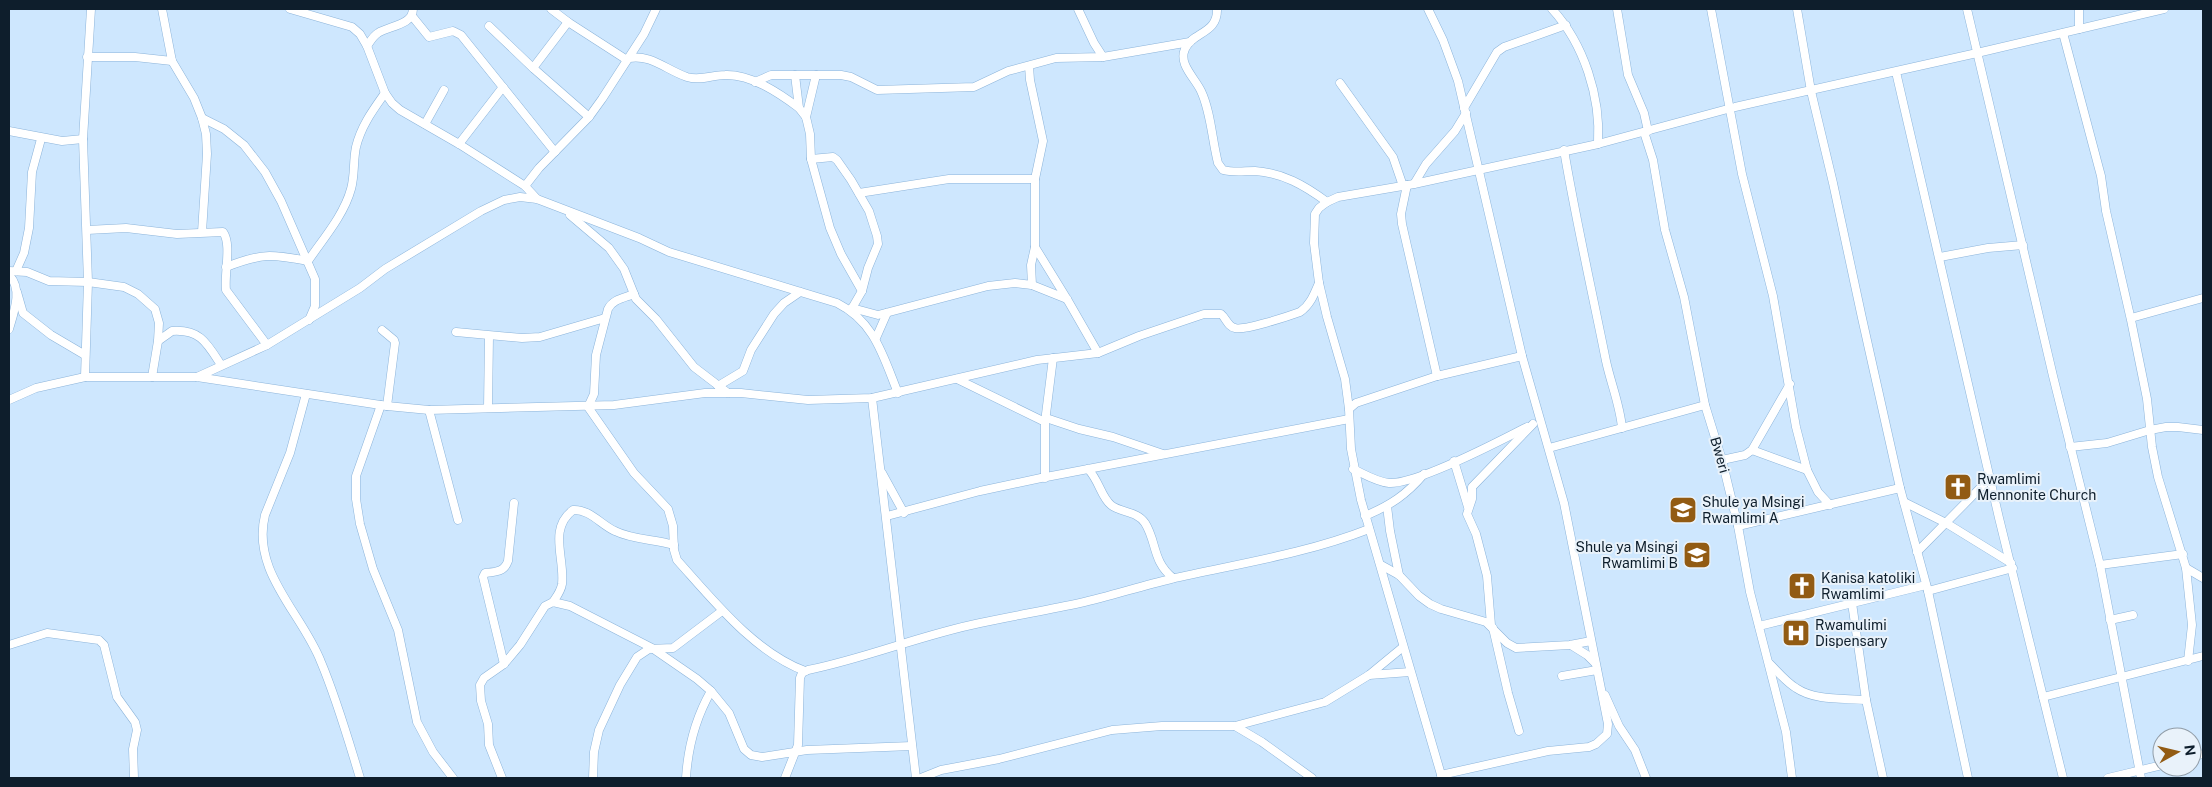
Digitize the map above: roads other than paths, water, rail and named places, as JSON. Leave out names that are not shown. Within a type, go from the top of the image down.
[{"type":"street","points":[[85,376],[88,230],[84,193],[83,139],[91,9]]},
{"type":"street","points":[[162,9],[172,61],[194,98],[202,118],[206,154],[202,232]]},
{"type":"street","points":[[290,9],[352,27],[360,34],[367,46],[385,93],[392,103],[400,110],[459,144],[525,186],[537,199]]},
{"type":"street","points":[[551,9],[568,22],[628,59],[644,57],[693,78],[727,74],[755,82],[799,108],[806,116]]},
{"type":"street","points":[[525,186],[538,168],[589,117],[628,59],[653,18],[656,9]]},
{"type":"street","points":[[1078,9],[1094,43],[1103,56]]},
{"type":"street","points":[[1217,9],[1216,20],[1205,32],[1190,42],[1184,50],[1184,62],[1205,100],[1218,163],[1223,170],[1273,173],[1301,183],[1327,202]]},
{"type":"street","points":[[1428,9],[1444,40],[1465,110],[1479,170],[1522,356],[1536,423],[1549,448],[1564,502],[1608,730],[1607,734],[1596,744],[1575,749],[1548,751],[1442,777],[1365,516],[1354,468],[1343,365],[1327,317],[1319,283],[1314,223],[1319,208],[1338,197],[1408,185],[1479,170],[1564,150],[1598,144],[1731,108],[2063,34],[2143,11],[2164,9]]},
{"type":"street","points":[[1552,9],[1566,25],[1577,43],[1592,87],[1599,118],[1598,144]]},
{"type":"street","name":"Bweri","points":[[1617,9],[1628,75],[1644,113],[1665,230],[1688,312],[1705,405],[1722,460],[1738,526],[1744,565],[1786,732],[1792,778]]},
{"type":"street","points":[[1711,9],[1742,174],[1773,296],[1790,384],[1796,427],[1807,470],[1818,492],[1830,505]]},
{"type":"street","points":[[1796,9],[1811,91],[1900,488],[1927,588],[1968,778]]},
{"type":"street","points":[[1967,9],[2070,447],[2100,565],[2140,775]]},
{"type":"street","points":[[2079,9],[2079,29]]},
{"type":"street","points":[[367,46],[377,33],[407,21],[413,12],[429,37],[453,30],[462,35],[555,152]]},
{"type":"street","points":[[533,68],[568,22]]},
{"type":"street","points":[[1437,376],[1402,224],[1401,214],[1408,185],[1455,131],[1497,52],[1517,42],[1566,25]]},
{"type":"street","points":[[489,26],[589,117]]},
{"type":"street","points":[[2063,34],[2096,154],[2106,211],[2131,318],[2158,477],[2186,568],[2192,625],[2188,661]]},
{"type":"street","points":[[755,82],[770,76],[841,75],[851,77],[877,90],[974,87],[1008,71],[1056,58],[1103,56],[1190,42]]},
{"type":"street","points":[[87,57],[134,57],[172,61]]},
{"type":"street","points":[[1029,66],[1030,80],[1043,141],[1035,178],[1035,247],[1031,265],[1032,285]]},
{"type":"street","points":[[1896,72],[1990,478],[2063,778]]},
{"type":"street","points":[[795,75],[799,108]]},
{"type":"street","points":[[816,75],[806,116],[810,134],[811,159],[830,228],[841,254],[862,290]]},
{"type":"street","points":[[1340,83],[1393,157],[1408,185]]},
{"type":"street","points":[[459,144],[503,87]]},
{"type":"street","points":[[425,124],[444,90]]},
{"type":"street","points":[[308,261],[345,204],[351,190],[356,147],[362,130],[367,119],[385,93]]},
{"type":"street","points":[[202,118],[224,129],[244,144],[265,172],[282,201],[313,271],[316,287],[315,306],[309,320]]},
{"type":"street","points":[[9,131],[41,139],[73,142],[83,139]]},
{"type":"street","points":[[11,272],[24,253],[29,228],[32,172],[41,139]]},
{"type":"street","points":[[73,142],[84,150]]},
{"type":"street","points":[[1564,150],[1583,253],[1609,376],[1618,403],[1622,428]]},
{"type":"street","points":[[811,159],[835,158],[859,193],[875,224],[878,244],[868,268],[862,290],[852,309]]},
{"type":"street","points":[[859,193],[949,179],[1035,178]]},
{"type":"street","points":[[197,377],[267,345],[309,320],[385,269],[482,211],[504,200],[520,197],[537,199],[639,238],[669,252],[836,302],[872,315],[887,313],[988,286],[1015,283],[1032,285],[1067,299]]},
{"type":"street","points":[[565,210],[609,248],[624,269],[636,300],[656,319],[694,367],[728,393]]},
{"type":"street","points":[[88,230],[126,228],[178,234],[223,232],[227,240],[226,290],[267,345]]},
{"type":"street","points":[[1940,257],[1974,250],[2023,245]]},
{"type":"street","points":[[1035,247],[1098,354]]},
{"type":"street","points":[[226,267],[260,255],[274,255],[308,261]]},
{"type":"street","points":[[11,272],[27,272],[49,281],[88,282],[124,287],[138,294],[158,314],[158,342],[152,377]]},
{"type":"street","points":[[11,272],[23,313],[52,335],[85,355]]},
{"type":"street","points":[[9,400],[36,388],[85,376],[197,377],[429,410],[614,405],[705,393],[728,393],[808,400],[872,398],[1053,358],[1098,354],[1139,336],[1204,314],[1222,314],[1231,326],[1236,329],[1293,315],[1306,308],[1319,283]]},
{"type":"street","points":[[9,329],[17,292]]},
{"type":"street","points":[[718,386],[742,371],[751,350],[774,314],[784,303],[800,292]]},
{"type":"street","points":[[588,406],[594,394],[596,355],[605,318],[611,304],[634,294]]},
{"type":"street","points":[[2131,318],[2203,298]]},
{"type":"street","points":[[852,309],[876,338],[898,393]]},
{"type":"street","points":[[876,338],[887,313]]},
{"type":"street","points":[[456,332],[489,336],[540,337],[605,318]]},
{"type":"street","points":[[382,330],[395,343],[384,405],[356,476],[356,499],[360,522],[373,569],[398,630],[417,722],[433,752],[453,778]]},
{"type":"street","points":[[158,342],[172,332],[191,333],[202,337],[221,365]]},
{"type":"street","points":[[488,408],[489,336]]},
{"type":"street","points":[[1349,408],[1356,403],[1437,376],[1522,356]]},
{"type":"street","points":[[1045,478],[1045,420],[1053,358]]},
{"type":"street","points":[[957,379],[1045,420],[1113,437],[1164,454]]},
{"type":"street","points":[[1722,460],[1745,455],[1752,450],[1766,429],[1790,384]]},
{"type":"street","points":[[306,394],[290,453],[265,515],[263,525],[264,545],[274,580],[306,631],[321,661],[360,778]]},
{"type":"street","points":[[872,398],[916,778]]},
{"type":"street","points":[[1549,448],[1705,405]]},
{"type":"street","points":[[588,406],[634,473],[668,509],[673,526],[674,545],[678,560],[722,611],[772,654],[805,671]]},
{"type":"street","points":[[429,410],[458,520]]},
{"type":"street","points":[[887,516],[980,492],[1045,478],[1349,419]]},
{"type":"street","points":[[1354,468],[1383,482],[1392,483],[1424,474],[1536,423]]},
{"type":"street","points":[[1468,507],[1472,499],[1472,486],[1536,423]]},
{"type":"street","points":[[2070,447],[2107,443],[2150,430],[2178,427],[2203,430]]},
{"type":"street","points":[[1752,450],[1807,470]]},
{"type":"street","points":[[1454,461],[1468,507],[1468,518],[1476,534],[1487,576],[1492,626],[1519,731]]},
{"type":"street","points":[[880,469],[904,513]]},
{"type":"street","points":[[1088,469],[1094,475],[1106,500],[1110,504],[1136,515],[1145,524],[1157,558],[1167,573],[1173,578]]},
{"type":"street","points":[[1365,516],[1387,506],[1406,494],[1424,474]]},
{"type":"street","points":[[1917,552],[1990,478]]},
{"type":"street","points":[[1738,526],[1900,488]]},
{"type":"street","points":[[1814,508],[1818,492]]},
{"type":"street","points":[[1904,502],[1946,523],[2012,565]]},
{"type":"street","points":[[504,664],[483,578],[485,573],[500,571],[505,568],[509,552],[514,503]]},
{"type":"street","points":[[1387,506],[1391,539],[1399,574]]},
{"type":"street","points":[[502,778],[489,745],[488,724],[479,689],[484,678],[504,664],[520,645],[546,606],[553,602],[562,585],[559,529],[565,516],[573,510],[585,511],[605,526],[617,532],[674,545]]},
{"type":"street","points":[[785,778],[796,752],[799,731],[799,681],[805,671],[860,658],[901,643],[978,623],[1080,603],[1173,578],[1337,542],[1369,529]]},
{"type":"street","points":[[2100,565],[2183,554]]},
{"type":"street","points":[[1381,565],[1399,574],[1419,596],[1430,604],[1441,610],[1479,619],[1492,626],[1507,643],[1516,648],[1570,645],[1591,641]]},
{"type":"street","points":[[1759,626],[1852,603],[1927,588],[2012,565]]},
{"type":"street","points":[[2186,568],[2203,578]]},
{"type":"street","points":[[553,602],[570,606],[652,648],[685,670],[711,691],[730,713],[747,753],[762,757],[796,752],[862,747],[912,746]]},
{"type":"street","points":[[1852,603],[1866,700],[1882,778]]},
{"type":"street","points":[[593,778],[594,752],[606,713],[632,664],[644,652],[652,648],[673,648],[722,611]]},
{"type":"street","points":[[2110,620],[2133,614]]},
{"type":"street","points":[[9,646],[47,633],[99,640],[104,645],[117,697],[135,722],[137,730],[133,749],[134,778]]},
{"type":"street","points":[[1570,645],[1587,655],[1596,667]]},
{"type":"street","points":[[922,778],[941,770],[999,759],[1112,730],[1162,726],[1235,726],[1325,702],[1369,675],[1403,647]]},
{"type":"street","points":[[2043,697],[2203,656]]},
{"type":"street","points":[[1768,662],[1797,690],[1811,695],[1866,700]]},
{"type":"street","points":[[1562,676],[1596,667]]},
{"type":"street","points":[[1369,675],[1410,672]]},
{"type":"street","points":[[1601,688],[1619,726],[1635,750],[1646,778]]},
{"type":"street","points":[[686,778],[692,734],[711,691]]},
{"type":"street","points":[[1235,726],[1262,742],[1312,778]]},
{"type":"street","points":[[2108,778],[2140,775],[2152,770]]},
{"type":"place","name":"Rwamlimi Mennonite Church","points":[[1958,487]]},
{"type":"place","name":"Shule ya Msingi Rwamlimi A","points":[[1683,510]]},
{"type":"place","name":"Shule ya Msingi Rwamlimi B","points":[[1697,555]]},
{"type":"place","name":"Kanisa katoliki Rwamlimi","points":[[1802,586]]},
{"type":"place","name":"Rwamulimi Dispensary","points":[[1796,633]]}]
